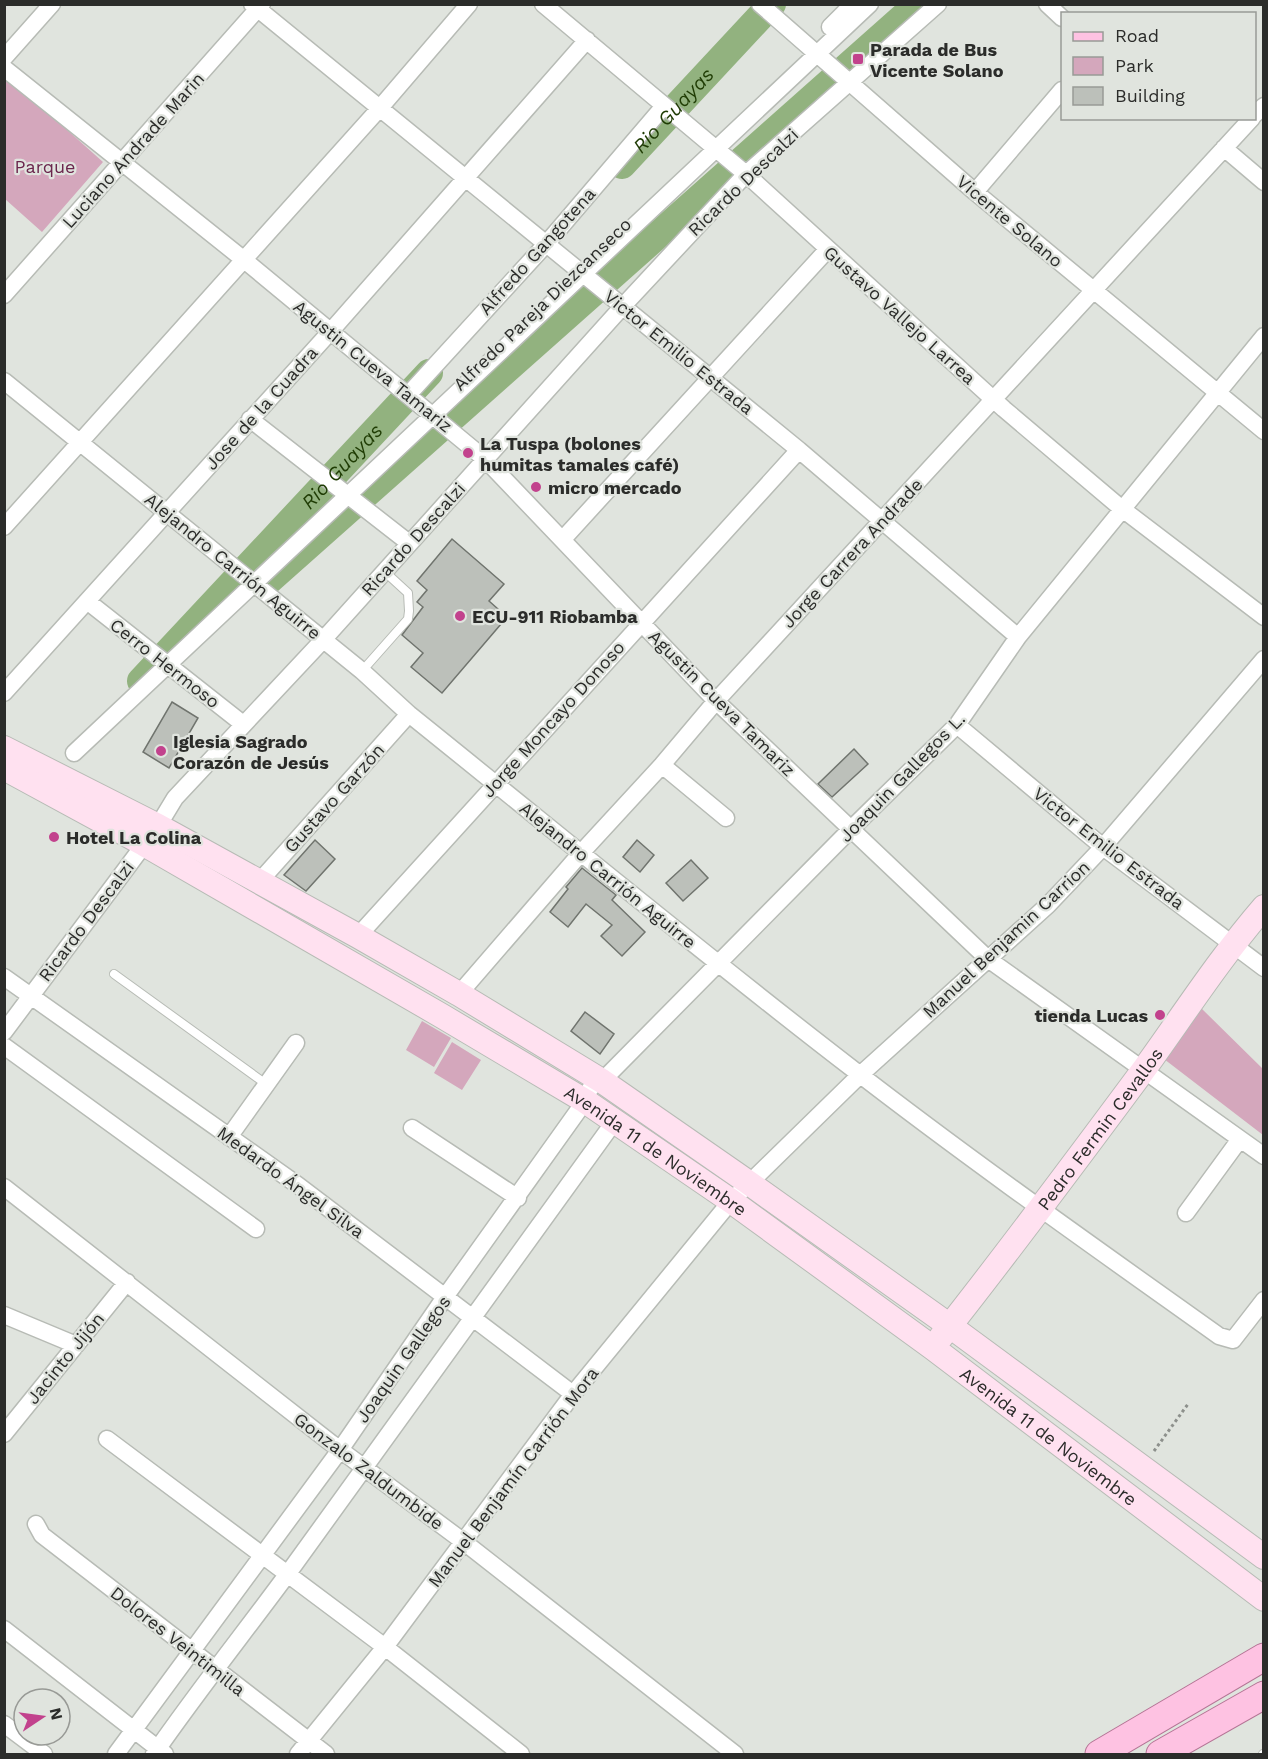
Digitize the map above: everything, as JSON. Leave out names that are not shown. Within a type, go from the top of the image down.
[{"type":"main road","points":[[1099,1755],[1263,1657]]},
{"type":"main road","points":[[1160,1755],[1263,1695]]},
{"type":"street","points":[[4,58],[52,4]]},
{"type":"street","points":[[4,527],[379,109],[469,4]]},
{"type":"street","name":"Gustavo Vallejo Larrea","points":[[543,4],[746,174],[994,400],[1121,508],[1263,617]]},
{"type":"street","name":"Vicente Solano","points":[[760,4],[975,192],[1263,431]]},
{"type":"street","name":"Alfredo Pareja Diezcanseco","points":[[854,4],[79,749],[870,4]]},
{"type":"street","name":"Ricardo Descalzi","points":[[4,1032],[151,835],[171,802],[323,640],[623,306],[746,174],[938,4]]},
{"type":"street","points":[[1047,4],[1061,17]]},
{"type":"street","name":"Victor Emilio Estrada","points":[[257,6],[379,109],[547,243],[798,450],[1017,637]]},
{"type":"street","name":"Luciano Andrade Marin","points":[[4,295],[257,6]]},
{"type":"street","name":"Jose de la Cuadra","points":[[4,693],[330,332],[587,40]]},
{"type":"street","name":"Agustin Cueva Tamariz","points":[[4,68],[243,259],[485,459],[716,701],[988,958],[1263,1156]]},
{"type":"street","points":[[975,192],[1061,91]]},
{"type":"street","name":"Alfredo Gangotena","points":[[408,395],[547,243],[664,105]]},
{"type":"street","name":"Jorge Carrera Andrade","points":[[459,993],[716,701],[1250,120]]},
{"type":"street","points":[[1224,148],[1263,182]]},
{"type":"street","points":[[563,539],[828,249]]},
{"type":"street","name":"Joaquin Gallegos L.","points":[[602,1081],[717,963],[957,725],[1017,637],[1263,336]]},
{"type":"street","name":"Alejandro Carrión Aguirre","points":[[4,381],[363,671],[409,714],[717,963],[860,1075],[1041,1208],[1219,1336],[1233,1340],[1263,1300]]},
{"type":"street","points":[[250,419],[409,543]]},
{"type":"street","name":"Jorge Moncayo Donoso","points":[[358,936],[798,450]]},
{"type":"street","name":"Cerro Hermoso","points":[[87,601],[243,724]]},
{"type":"street","name":"Manuel Benjamin Carrion","points":[[730,1201],[860,1075],[1048,905],[1103,847],[1263,659]]},
{"type":"street","name":"Gustavo Garzón","points":[[260,882],[409,714]]},
{"type":"street","name":"Victor Emilio Estrada","points":[[957,725],[1103,847],[1263,968]]},
{"type":"street","name":"Avenida 11 de Noviembre","points":[[4,748],[151,835],[442,1016],[585,1101],[730,1201],[933,1348],[1263,1599]]},
{"type":"street","points":[[662,765],[726,818]]},
{"type":"street","name":"Avenida 11 de Noviembre","points":[[4,768],[260,882],[459,993],[602,1081],[950,1326],[1263,1557]]},
{"type":"street","name":"Pedro Fermin Cevallos","points":[[933,1348],[1041,1208],[1232,944],[1263,907]]},
{"type":"street","name":"Medardo Ángel Silva","points":[[4,977],[299,1186],[573,1395]]},
{"type":"street","points":[[229,1137],[296,1043]]},
{"type":"street","points":[[4,1046],[256,1229]]},
{"type":"street","name":"Joaquin Gallegos","points":[[116,1755],[340,1450],[445,1297],[518,1198],[585,1101],[590,1089],[594,1084],[602,1081]]},
{"type":"street","points":[[4,1629],[159,1753],[214,1670],[288,1574],[614,1122]]},
{"type":"street","points":[[412,1128],[518,1198]]},
{"type":"street","points":[[1186,1213],[1240,1139]]},
{"type":"street","name":"Gonzalo Zaldumbide","points":[[4,1187],[340,1450],[464,1542],[735,1755]]},
{"type":"street","name":"Manuel Benjamín Carrión Mora","points":[[298,1755],[385,1647],[573,1395],[730,1201]]},
{"type":"street","name":"Jacinto Jijón","points":[[4,1434],[127,1282]]},
{"type":"street","points":[[4,1315],[76,1345]]},
{"type":"street","points":[[107,1438],[385,1647],[521,1755]]},
{"type":"street","points":[[1124,1494],[1142,1468]]},
{"type":"street","name":"Dolores Veintimilla","points":[[36,1524],[42,1535],[326,1755]]},
{"type":"street","points":[[4,1724],[44,1755]]},
{"type":"lane","points":[[363,671],[408,619],[408,593],[384,571]]},
{"type":"lane","points":[[114,974],[266,1084]]},
{"type":"path","points":[[1142,1468],[1188,1404]]},
{"type":"green space","name":"Parque","points":[[8,77],[103,162],[42,232],[5,199],[4,82]]},
{"type":"green space","points":[[1201,1008],[1263,1069],[1263,1135],[1164,1059]]},
{"type":"green space","points":[[422,1021],[451,1038],[434,1067],[406,1050]]},
{"type":"green space","points":[[452,1042],[481,1060],[462,1090],[434,1073]]},
{"type":"building","name":"ECU-911 Riobamba","points":[[452,539],[504,584],[489,601],[507,617],[442,693],[411,667],[423,653],[402,635],[423,607],[417,602],[427,590],[417,581]]},
{"type":"building","points":[[172,702],[198,718],[169,768],[143,752]]},
{"type":"building","points":[[854,749],[868,764],[832,797],[818,784]]},
{"type":"building","points":[[315,840],[335,859],[306,891],[284,875]]},
{"type":"building","points":[[637,840],[654,855],[640,872],[623,857]]},
{"type":"building","points":[[691,860],[708,878],[683,901],[666,883]]},
{"type":"building","points":[[582,868],[616,895],[612,900],[645,932],[622,956],[601,936],[612,925],[586,904],[568,927],[550,912]]},
{"type":"building","points":[[585,1012],[614,1034],[600,1054],[571,1031]]},
{"type":"waterway","name":"Rio Guayas","points":[[622,165],[772,4]]},
{"type":"waterway","name":"Rio Guayas","points":[[267,582],[918,4]]},
{"type":"waterway","name":"Rio Guayas","points":[[141,681],[429,373]]},
{"type":"place","name":"Parada de Bus Vicente Solano","points":[[858,59]]},
{"type":"place","name":"La Tuspa (bolones humitas tamales café)","points":[[468,453]]},
{"type":"place","name":"micro mercado","points":[[536,487]]},
{"type":"place","name":"ECU-911 Riobamba","points":[[460,616]]},
{"type":"place","name":"Iglesia Sagrado Corazón de Jesús","points":[[161,751]]},
{"type":"place","name":"Hotel La Colina","points":[[54,837]]},
{"type":"place","name":"tienda Lucas","points":[[1160,1015]]}]
